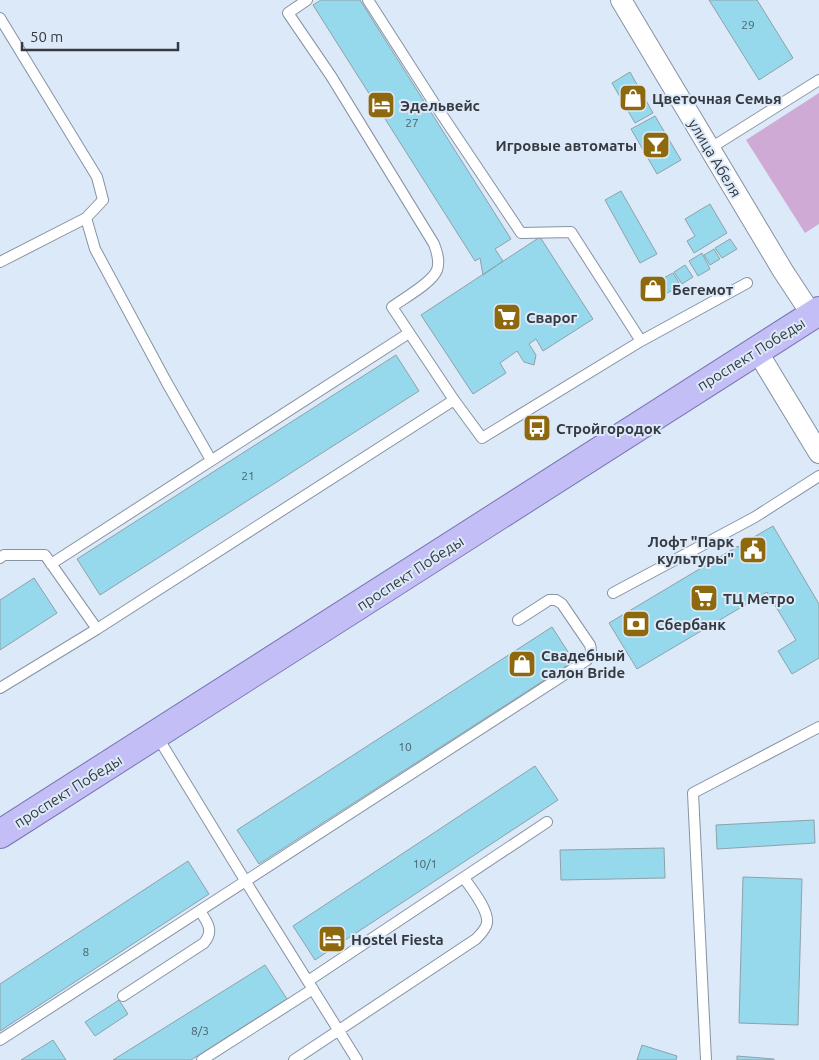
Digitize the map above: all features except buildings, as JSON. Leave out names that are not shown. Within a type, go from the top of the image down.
[{"type":"main road","name":"проспект Победы","points":[[0,834],[816,313]]},
{"type":"street","name":"улица Абеля","points":[[621,0],[783,271],[816,313]]},
{"type":"street","points":[[757,351],[816,441]]},
{"type":"lane","points":[[307,0],[288,13],[331,76],[434,244],[438,254],[438,269],[430,280],[392,307],[454,400],[482,438],[641,340],[747,283]]},
{"type":"lane","points":[[368,0],[521,233],[571,232],[641,340]]},
{"type":"lane","points":[[0,18],[97,177],[103,200],[86,218],[0,262]]},
{"type":"lane","points":[[709,149],[819,80]]},
{"type":"lane","points":[[86,218],[95,248],[167,383],[211,460]]},
{"type":"lane","points":[[51,564],[409,333]]},
{"type":"lane","points":[[0,688],[97,629],[454,400]]},
{"type":"lane","points":[[613,593],[755,517],[819,476]]},
{"type":"lane","points":[[0,558],[4,555],[45,555],[97,629]]},
{"type":"lane","points":[[0,1040],[246,882],[587,660],[590,656],[592,650],[590,645],[562,604],[556,600],[549,600],[518,620]]},
{"type":"lane","points":[[706,1060],[693,794],[819,727]]},
{"type":"lane","points":[[156,736],[357,1060]]},
{"type":"lane","points":[[202,1060],[547,822]]},
{"type":"lane","points":[[294,1060],[476,939],[487,923],[485,911],[464,878]]},
{"type":"lane","points":[[123,996],[204,943],[209,937],[210,931],[209,925],[200,911]]},
{"type":"shaded area","points":[[819,93],[819,224],[805,233],[746,140]]},
{"type":"place","name":"Цветочная Семья","points":[[633,98]]},
{"type":"place","name":"Эдельвейс","points":[[381,105]]},
{"type":"place","name":"Игровые автоматы","points":[[656,145]]},
{"type":"place","name":"Бегемот","points":[[653,289]]},
{"type":"place","name":"Сварог","points":[[507,317]]},
{"type":"place","name":"Стройгородок","points":[[537,428]]},
{"type":"place","name":"Лофт \"Парк культуры\"","points":[[753,550]]},
{"type":"place","name":"ТЦ Метро","points":[[704,598]]},
{"type":"place","name":"Сбербанк","points":[[636,624]]},
{"type":"place","name":"Свадебный салон Bride","points":[[522,664]]},
{"type":"place","name":"Hostel Fiesta","points":[[332,939]]}]
